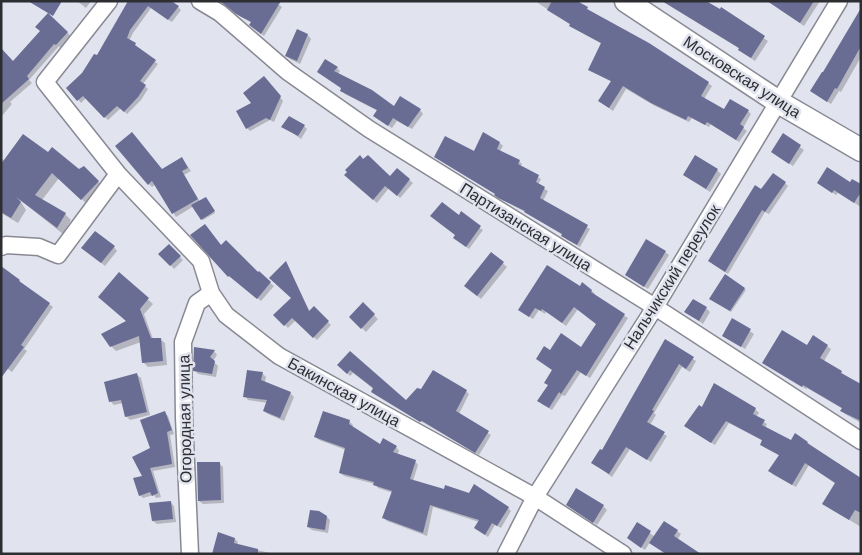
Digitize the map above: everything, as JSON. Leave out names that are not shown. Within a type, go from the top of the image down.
[{"type":"street","name":"Бакинская улица","points":[[109,1],[45,82],[118,174],[201,262],[211,293],[226,314],[279,356],[535,498],[623,554]]},
{"type":"street","name":"Партизанская улица","points":[[200,1],[220,13],[288,72],[369,129],[655,307],[861,441]]},
{"type":"street","name":"Московская улица","points":[[626,1],[780,103],[861,150]]},
{"type":"street","name":"Нальчикский переулок","points":[[506,554],[535,498],[655,307],[840,1]]},
{"type":"street","points":[[1,247],[6,245],[39,247],[58,255],[118,174]]},
{"type":"street","name":"Огородная улица","points":[[190,554],[183,342],[197,303],[211,293]]},
{"type":"building","points":[[28,1],[62,1],[53,16]]},
{"type":"building","points":[[128,1],[171,1],[179,6],[168,20],[148,6],[130,30],[127,38],[156,60],[140,81],[146,85],[138,97],[124,112],[117,106],[104,118],[83,96],[77,101],[66,88],[82,73],[94,54],[97,55]]},
{"type":"building","points":[[220,1],[281,1],[261,34],[249,25],[251,22],[236,14]]},
{"type":"building","points":[[552,1],[577,1],[588,7],[587,9],[649,43],[709,82],[701,96],[724,109],[730,99],[749,110],[740,124],[744,127],[736,140],[707,122],[705,125],[688,116],[686,120],[651,103],[623,86],[609,108],[598,101],[611,81],[588,70],[601,43],[569,26],[570,24],[547,10]]},
{"type":"building","points":[[662,1],[706,1],[720,9],[721,7],[765,36],[751,58],[738,50],[739,48]]},
{"type":"building","points":[[767,1],[814,1],[800,23]]},
{"type":"building","points":[[861,8],[861,46],[837,89],[835,88],[827,102],[810,91]]},
{"type":"building","points":[[48,13],[68,32],[56,45],[54,44],[27,76],[29,79],[1,104],[1,48],[13,61],[40,31],[35,27]]},
{"type":"building","points":[[297,29],[308,34],[297,61],[285,56]]},
{"type":"building","points":[[325,59],[338,67],[334,71],[372,90],[394,106],[400,96],[421,109],[408,127],[393,118],[388,126],[373,116],[377,110],[340,91],[341,88],[317,72]]},
{"type":"building","points":[[264,76],[281,96],[270,120],[266,118],[246,129],[236,111],[251,103],[243,93]]},
{"type":"building","points":[[289,116],[305,125],[298,136],[281,127]]},
{"type":"building","points":[[132,132],[162,169],[182,157],[188,168],[182,171],[198,199],[172,214],[152,181],[148,185],[115,146]]},
{"type":"building","points":[[483,132],[500,142],[497,149],[520,160],[518,164],[539,175],[536,182],[545,187],[540,198],[588,225],[577,245],[525,211],[498,198],[495,194],[434,157],[445,136],[474,151]]},
{"type":"building","points":[[783,133],[801,145],[789,164],[771,152]]},
{"type":"building","points":[[23,134],[48,152],[52,147],[79,169],[84,166],[99,181],[81,200],[52,173],[35,195],[66,213],[57,228],[16,197],[21,202],[11,218],[1,212],[1,164]]},
{"type":"building","points":[[360,155],[363,159],[368,155],[390,176],[397,168],[410,179],[397,196],[385,186],[373,200],[344,175],[347,172],[345,170]]},
{"type":"building","points":[[695,155],[718,169],[706,189],[683,175]]},
{"type":"building","points":[[827,167],[850,182],[852,179],[861,184],[861,192],[854,203],[834,190],[832,193],[817,183]]},
{"type":"building","points":[[773,173],[786,182],[765,212],[762,210],[725,272],[708,261],[755,185],[761,189]]},
{"type":"building","points":[[206,197],[215,211],[201,220],[191,205]]},
{"type":"building","points":[[442,202],[459,215],[461,211],[481,226],[466,247],[453,238],[455,235],[430,216]]},
{"type":"building","points":[[205,224],[221,245],[226,240],[258,272],[271,282],[257,299],[228,277],[190,235]]},
{"type":"building","points":[[95,231],[115,246],[101,263],[81,248]]},
{"type":"building","points":[[646,239],[666,251],[644,287],[625,275]]},
{"type":"building","points":[[169,244],[181,256],[170,266],[158,254]]},
{"type":"building","points":[[491,252],[504,262],[477,296],[464,286]]},
{"type":"building","points":[[286,261],[309,311],[314,306],[329,321],[313,338],[292,318],[284,326],[273,315],[291,298],[269,278]]},
{"type":"building","points":[[547,265],[580,286],[582,282],[592,290],[591,292],[625,314],[586,376],[577,370],[549,408],[537,401],[548,385],[544,383],[552,370],[536,359],[544,346],[550,350],[561,333],[581,347],[596,324],[574,307],[562,323],[542,309],[541,311],[535,308],[529,317],[518,310]]},
{"type":"building","points":[[1,266],[50,303],[21,345],[24,347],[1,378]]},
{"type":"building","points":[[119,272],[149,298],[140,309],[151,338],[161,338],[163,361],[142,363],[139,336],[110,347],[101,334],[126,321],[98,297]]},
{"type":"building","points":[[725,274],[745,288],[730,311],[709,299]]},
{"type":"building","points":[[693,299],[707,307],[699,321],[684,312]]},
{"type":"building","points":[[363,302],[375,314],[361,329],[349,317]]},
{"type":"building","points":[[732,318],[751,329],[741,347],[722,336]]},
{"type":"building","points":[[782,330],[807,345],[813,335],[828,345],[820,358],[861,384],[861,421],[840,411],[842,408],[762,363]]},
{"type":"building","points":[[665,339],[694,357],[686,369],[679,364],[647,422],[665,432],[647,460],[626,447],[609,474],[591,463],[600,449],[602,450]]},
{"type":"building","points":[[194,347],[215,350],[210,357],[215,361],[212,374],[193,371]]},
{"type":"building","points":[[350,351],[406,400],[417,388],[421,389],[433,370],[467,390],[456,411],[489,431],[475,453],[371,392],[373,388],[350,370],[347,374],[337,365]]},
{"type":"building","points":[[247,370],[263,372],[261,380],[291,392],[280,418],[263,411],[267,400],[243,397]]},
{"type":"building","points":[[137,373],[147,412],[125,417],[121,400],[109,402],[104,382]]},
{"type":"building","points":[[714,383],[756,408],[753,414],[765,420],[762,425],[791,440],[795,433],[807,443],[861,478],[861,513],[855,510],[849,520],[822,504],[835,483],[805,463],[792,485],[768,471],[779,455],[760,445],[762,440],[726,421],[711,443],[684,426],[699,405],[702,407]]},
{"type":"building","points":[[165,411],[172,430],[167,432],[172,464],[150,468],[158,493],[152,496],[150,492],[139,496],[133,478],[142,476],[132,457],[150,448],[140,420]]},
{"type":"building","points":[[323,411],[350,420],[349,424],[380,444],[383,438],[397,446],[393,452],[416,460],[410,479],[444,489],[445,485],[469,493],[474,484],[509,507],[497,526],[492,523],[485,535],[474,528],[479,520],[430,505],[423,533],[382,518],[392,491],[373,485],[374,482],[339,473],[345,448],[314,437]]},
{"type":"building","points":[[197,462],[220,462],[221,500],[198,501]]},
{"type":"building","points":[[576,488],[604,505],[593,523],[566,505]]},
{"type":"building","points":[[171,501],[173,519],[152,521],[149,503]]},
{"type":"building","points":[[310,510],[319,511],[327,516],[325,530],[307,527]]},
{"type":"building","points":[[664,521],[678,530],[674,536],[701,554],[666,554],[649,543]]},
{"type":"building","points":[[637,522],[651,531],[641,548],[627,538]]},
{"type":"building","points":[[218,532],[235,538],[234,543],[258,549],[258,554],[212,554]]}]
